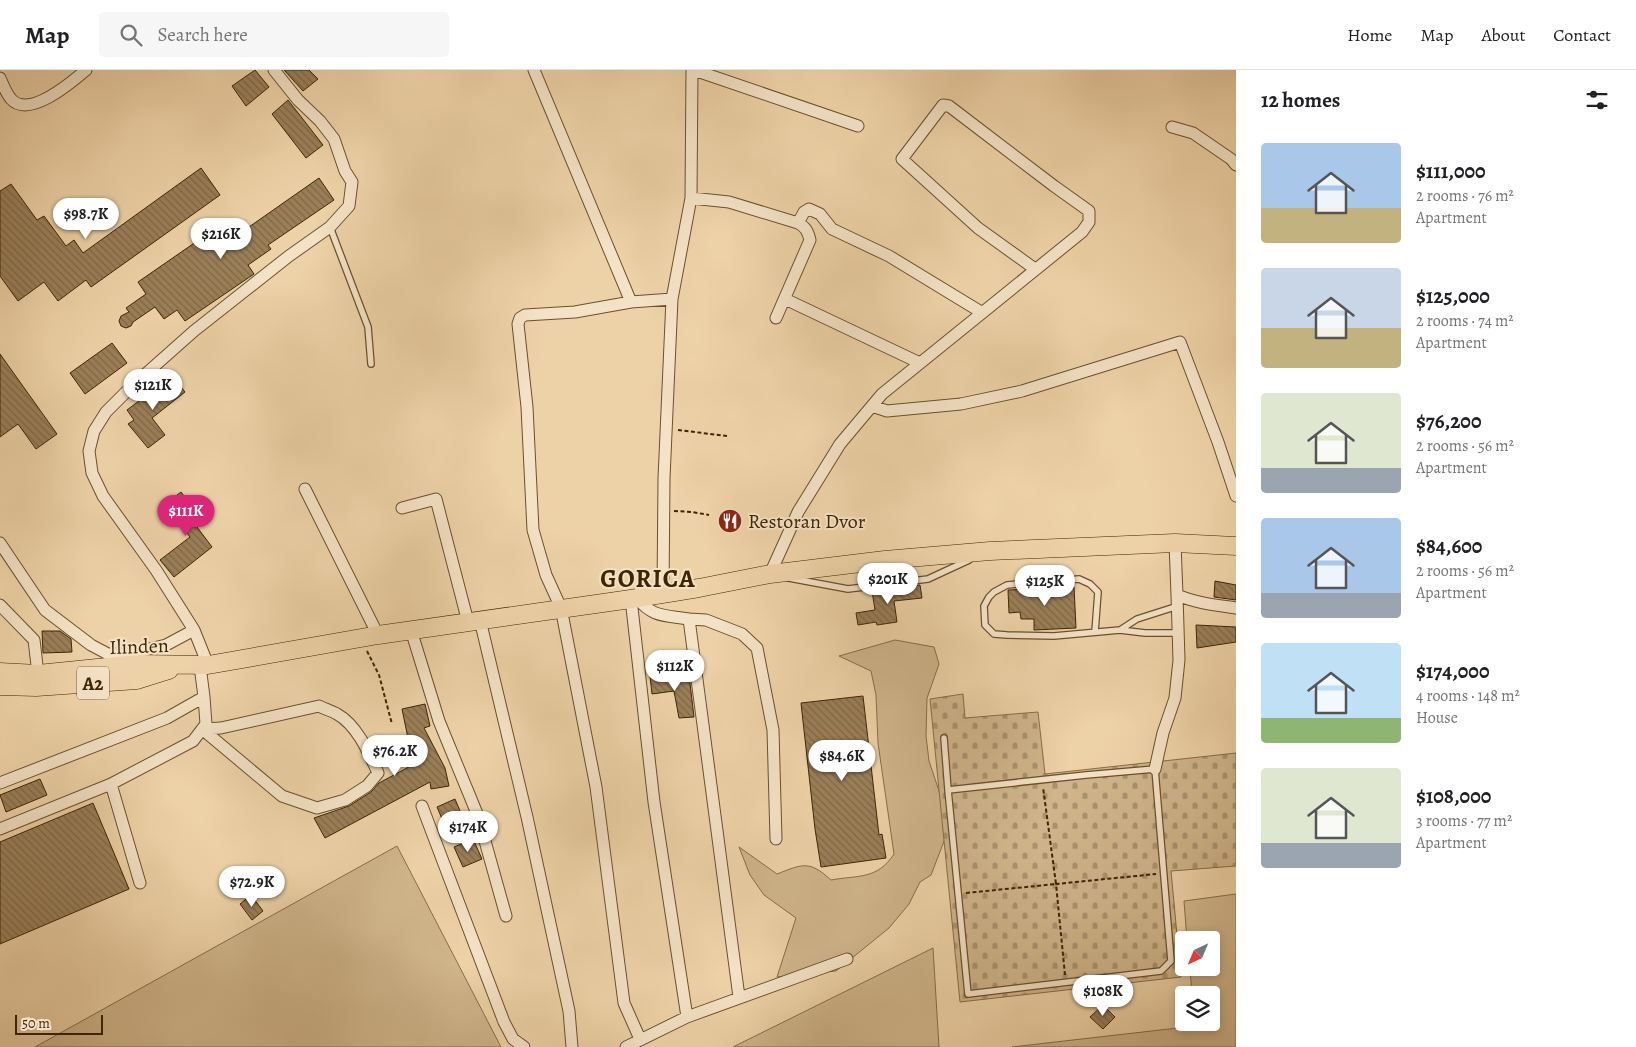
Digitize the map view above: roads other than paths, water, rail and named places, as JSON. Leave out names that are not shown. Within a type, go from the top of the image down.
[{"type":"main road","name":"A2","points":[[197,665],[370,636],[663,594],[770,574],[885,560],[990,551],[1175,543],[1236,546]]},
{"type":"main road","name":"Ilinden","points":[[0,672],[38,674],[137,664],[197,665]]},
{"type":"main road","name":"Ilinden","points":[[0,686],[36,687],[137,680],[197,665]]},
{"type":"street","points":[[0,78],[12,101],[24,105],[41,101],[59,91],[86,70]]},
{"type":"street","points":[[0,829],[111,784],[193,742],[206,724],[194,630],[156,570],[103,496],[92,473],[89,452],[94,431],[106,412],[132,386],[194,331],[289,256],[330,227],[349,206],[352,182],[345,171],[334,139],[320,121],[298,100],[274,70]]},
{"type":"street","points":[[534,70],[631,302]]},
{"type":"street","points":[[663,594],[666,428],[672,299],[691,198],[693,70],[858,126]]},
{"type":"street","points":[[770,574],[798,512],[840,444],[882,394],[1082,232],[1089,222],[1089,211],[949,106],[943,105],[902,159],[978,228],[1035,269]]},
{"type":"street","points":[[1172,127],[1193,133],[1231,159],[1236,165]]},
{"type":"street","points":[[691,198],[729,202],[798,223],[803,225],[808,232],[810,240],[776,318]]},
{"type":"street","points":[[798,223],[804,212],[809,209],[814,211],[820,214],[832,229],[890,256],[981,312]]},
{"type":"street","points":[[640,1039],[624,1003],[596,787],[561,608],[546,574],[533,530],[528,407],[518,324],[520,318],[525,315],[574,312],[631,302],[672,299]]},
{"type":"street","points":[[785,299],[920,363]]},
{"type":"street","points":[[872,406],[887,411],[970,402],[1022,391],[1180,342],[1218,442],[1236,496]]},
{"type":"street","points":[[305,489],[370,636]]},
{"type":"street","points":[[402,508],[436,499],[474,621],[527,817],[568,1012],[572,1047]]},
{"type":"street","points":[[0,543],[45,610],[90,646],[108,654],[129,654],[166,645],[194,630]]},
{"type":"street","points":[[1155,769],[1163,733],[1175,698],[1179,660],[1180,633],[1175,543]]},
{"type":"street","points":[[634,598],[654,614],[706,620],[742,634],[757,648],[773,730],[776,839]]},
{"type":"street","points":[[634,598],[654,802],[687,1017]]},
{"type":"street","points":[[1178,601],[1188,600],[1236,608]]},
{"type":"street","points":[[0,605],[34,640],[38,674]]},
{"type":"street","points":[[689,619],[739,997]]},
{"type":"street","points":[[411,630],[440,721],[478,816],[506,916]]},
{"type":"street","points":[[0,783],[168,718],[204,697]]},
{"type":"street","points":[[319,706],[339,715],[354,729],[370,754],[378,772],[367,786],[345,800],[316,808],[282,796],[202,730],[222,728],[319,706]]},
{"type":"street","points":[[111,784],[140,883]]},
{"type":"street","points":[[422,806],[504,1022],[513,1040],[524,1047]]},
{"type":"street","points":[[626,1047],[687,1017],[847,959]]},
{"type":"lane","points":[[330,227],[368,327],[371,364]]},
{"type":"lane","points":[[770,574],[848,589],[928,579],[990,551]]},
{"type":"lane","points":[[1095,632],[1098,592],[1090,584],[1079,579],[1007,585],[994,592],[984,606],[985,625],[994,634],[1007,636],[1054,636],[1120,630],[1145,634],[1180,633]]},
{"type":"lane","points":[[1120,630],[1137,619],[1178,601]]},
{"type":"lane","points":[[944,738],[948,790],[968,994],[1161,971],[1171,961],[1155,769],[948,790]]},
{"type":"place","name":"Restoran Dvor","points":[[730,521]]},
{"type":"district","name":"GORICA","points":[[648,578]]}]
